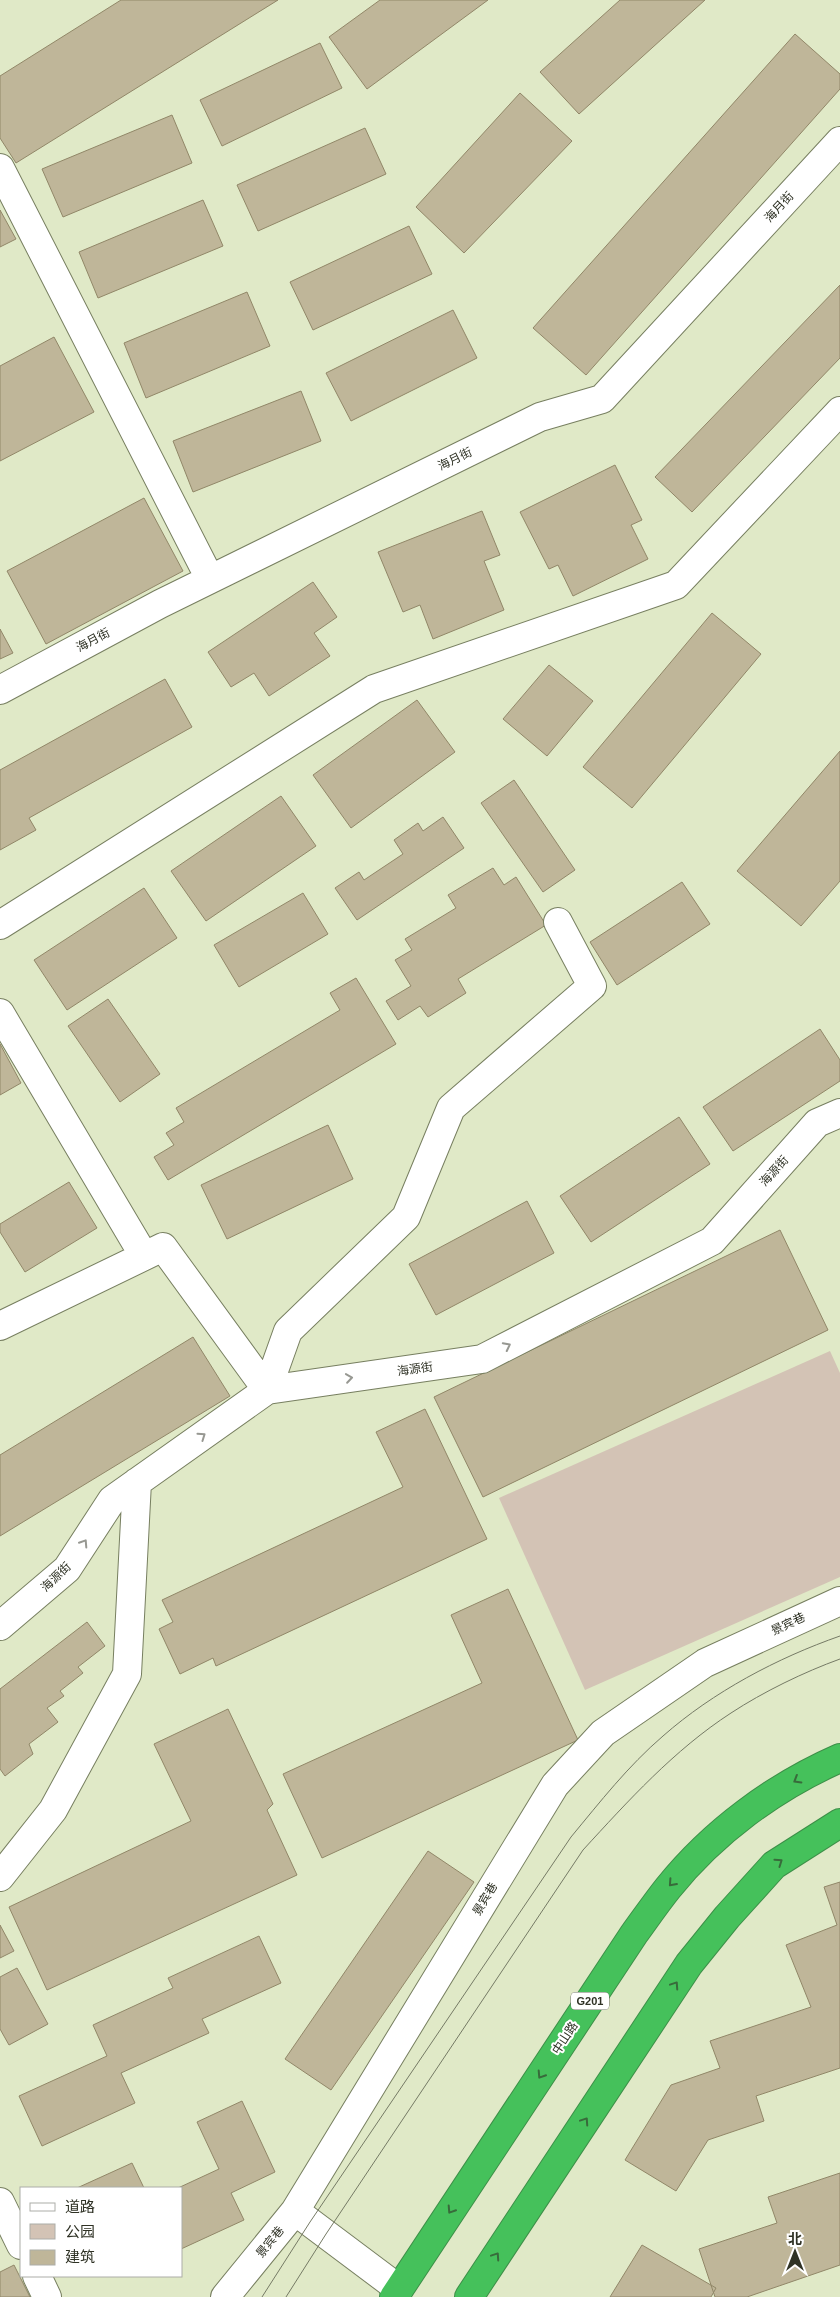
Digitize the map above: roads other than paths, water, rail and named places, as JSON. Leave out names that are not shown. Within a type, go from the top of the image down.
[{"type":"highway","name":"中山路","points":[[397,2293],[634,1934],[668,1888],[707,1846],[756,1806],[816,1769],[840,1758]]},
{"type":"highway","points":[[469,2297],[689,1964],[727,1917],[774,1865],[829,1828],[840,1824]]},
{"type":"street","name":"海月街","points":[[0,690],[210,579],[540,417],[602,399],[840,141]]},
{"type":"street","points":[[0,168],[210,579]]},
{"type":"street","points":[[0,925],[374,689],[676,585],[840,411]]},
{"type":"street","points":[[267,1390],[288,1330],[406,1217],[451,1108],[592,986],[558,922]]},
{"type":"street","points":[[0,1013],[144,1256]]},
{"type":"street","name":"海源街","points":[[0,1626],[67,1569],[112,1500],[267,1390],[482,1359],[712,1241],[816,1123],[840,1113]]},
{"type":"street","points":[[0,1326],[163,1247],[267,1390]]},
{"type":"street","points":[[0,1877],[53,1810],[127,1674],[137,1482]]},
{"type":"street","name":"景宾巷","points":[[225,2297],[295,2211],[555,1785],[603,1733],[705,1663],[840,1602]]},
{"type":"street","points":[[0,2202],[20,2243]]},
{"type":"street","points":[[295,2211],[397,2293]]},
{"type":"street","points":[[37,2277],[47,2297]]},
{"type":"tram line","points":[[262,2297],[310,2222],[571,1837],[615,1785],[663,1736],[682,1720],[724,1691],[769,1666],[840,1636]]},
{"type":"tram line","points":[[286,2297],[326,2234],[583,1850],[652,1777],[710,1728],[743,1705],[770,1690],[840,1659]]}]
